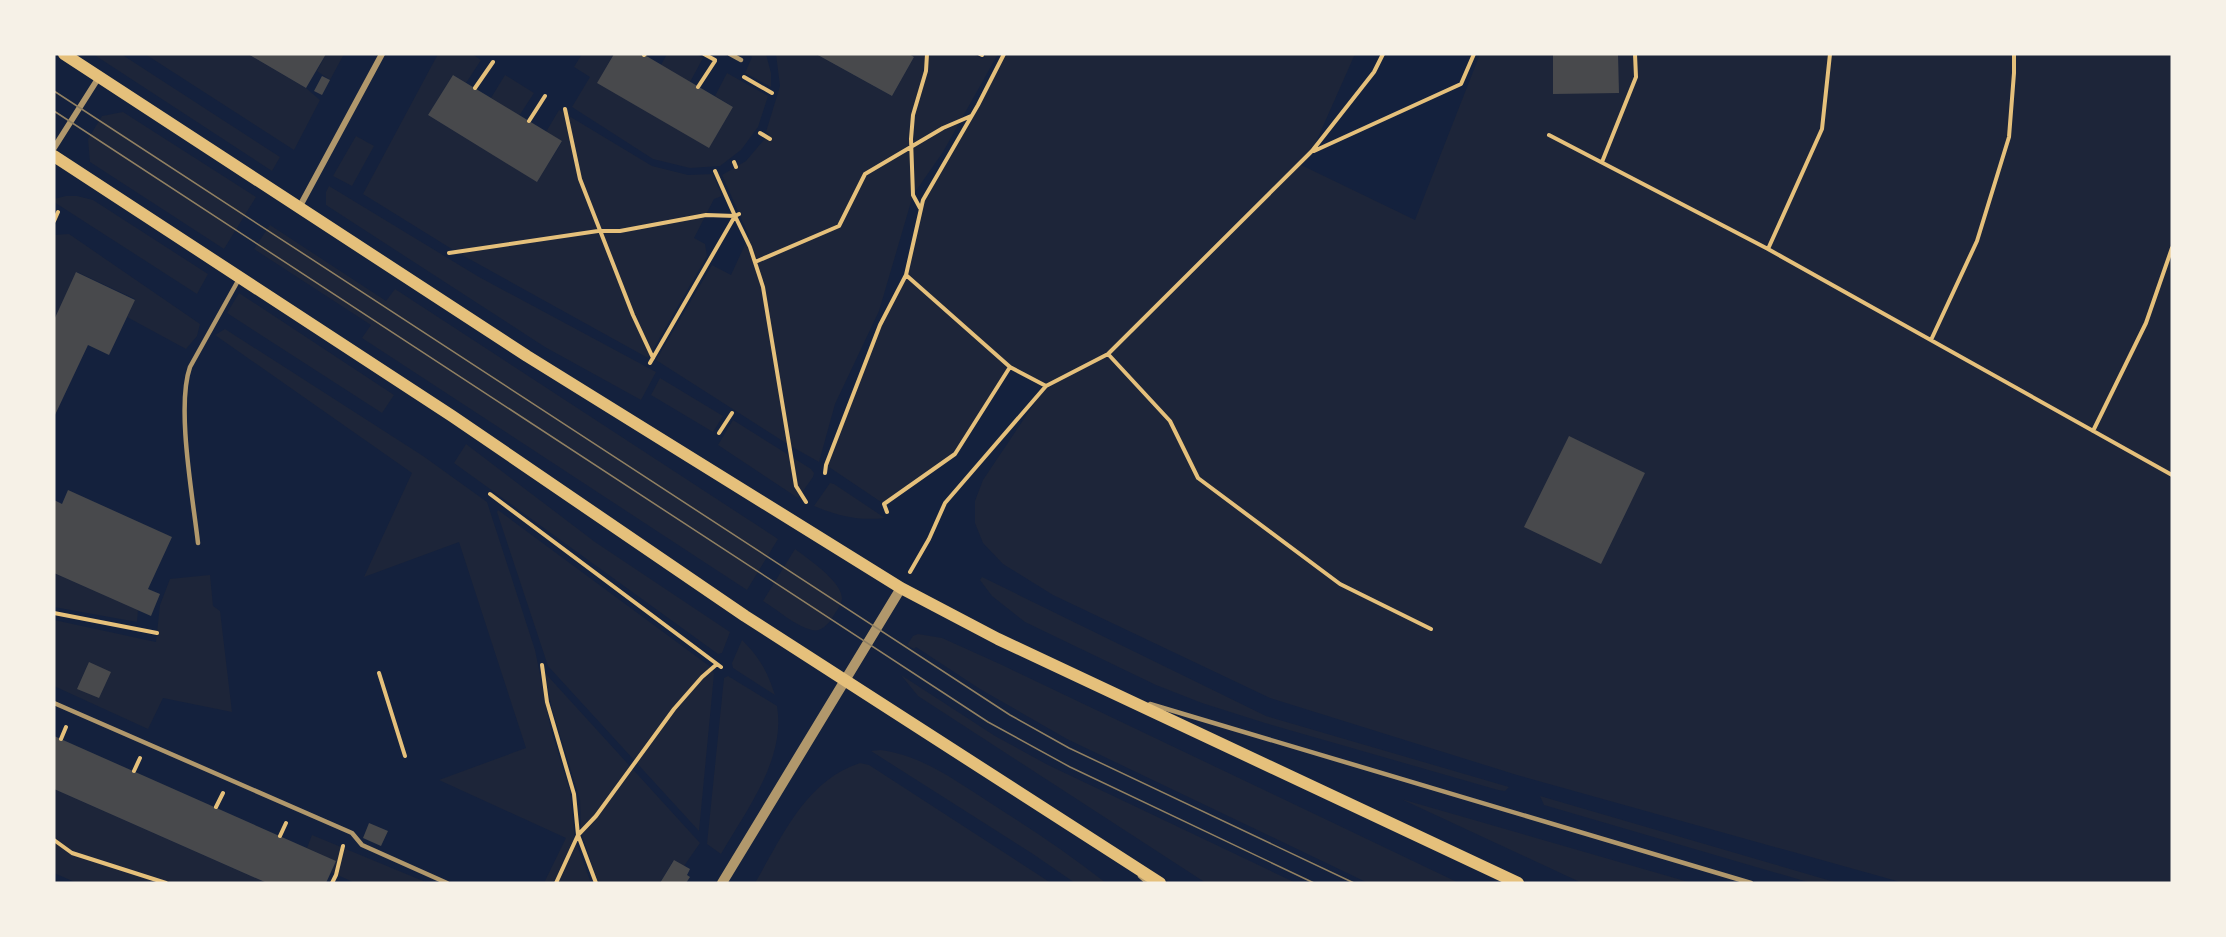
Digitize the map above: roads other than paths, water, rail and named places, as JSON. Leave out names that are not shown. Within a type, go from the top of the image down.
[{"type":"main road","points":[[64,54],[527,356],[901,588],[998,639],[1518,883]]},
{"type":"main road","points":[[54,156],[452,416],[746,616],[1160,883]]},
{"type":"street","points":[[300,206],[382,54]]},
{"type":"street","points":[[54,148],[99,77]]},
{"type":"street","points":[[722,883],[901,588]]},
{"type":"lane","points":[[730,54],[741,60]]},
{"type":"lane","points":[[198,543],[186,436],[186,378],[239,279]]},
{"type":"lane","points":[[1110,692],[1751,883]]},
{"type":"lane","points":[[54,703],[352,833],[362,845],[447,883]]},
{"type":"lane","points":[[1119,856],[1148,883]]},
{"type":"tram line","points":[[54,91],[1010,715],[1069,748],[1354,883]]},
{"type":"tram line","points":[[54,111],[988,722],[1070,767],[1314,883]]}]
